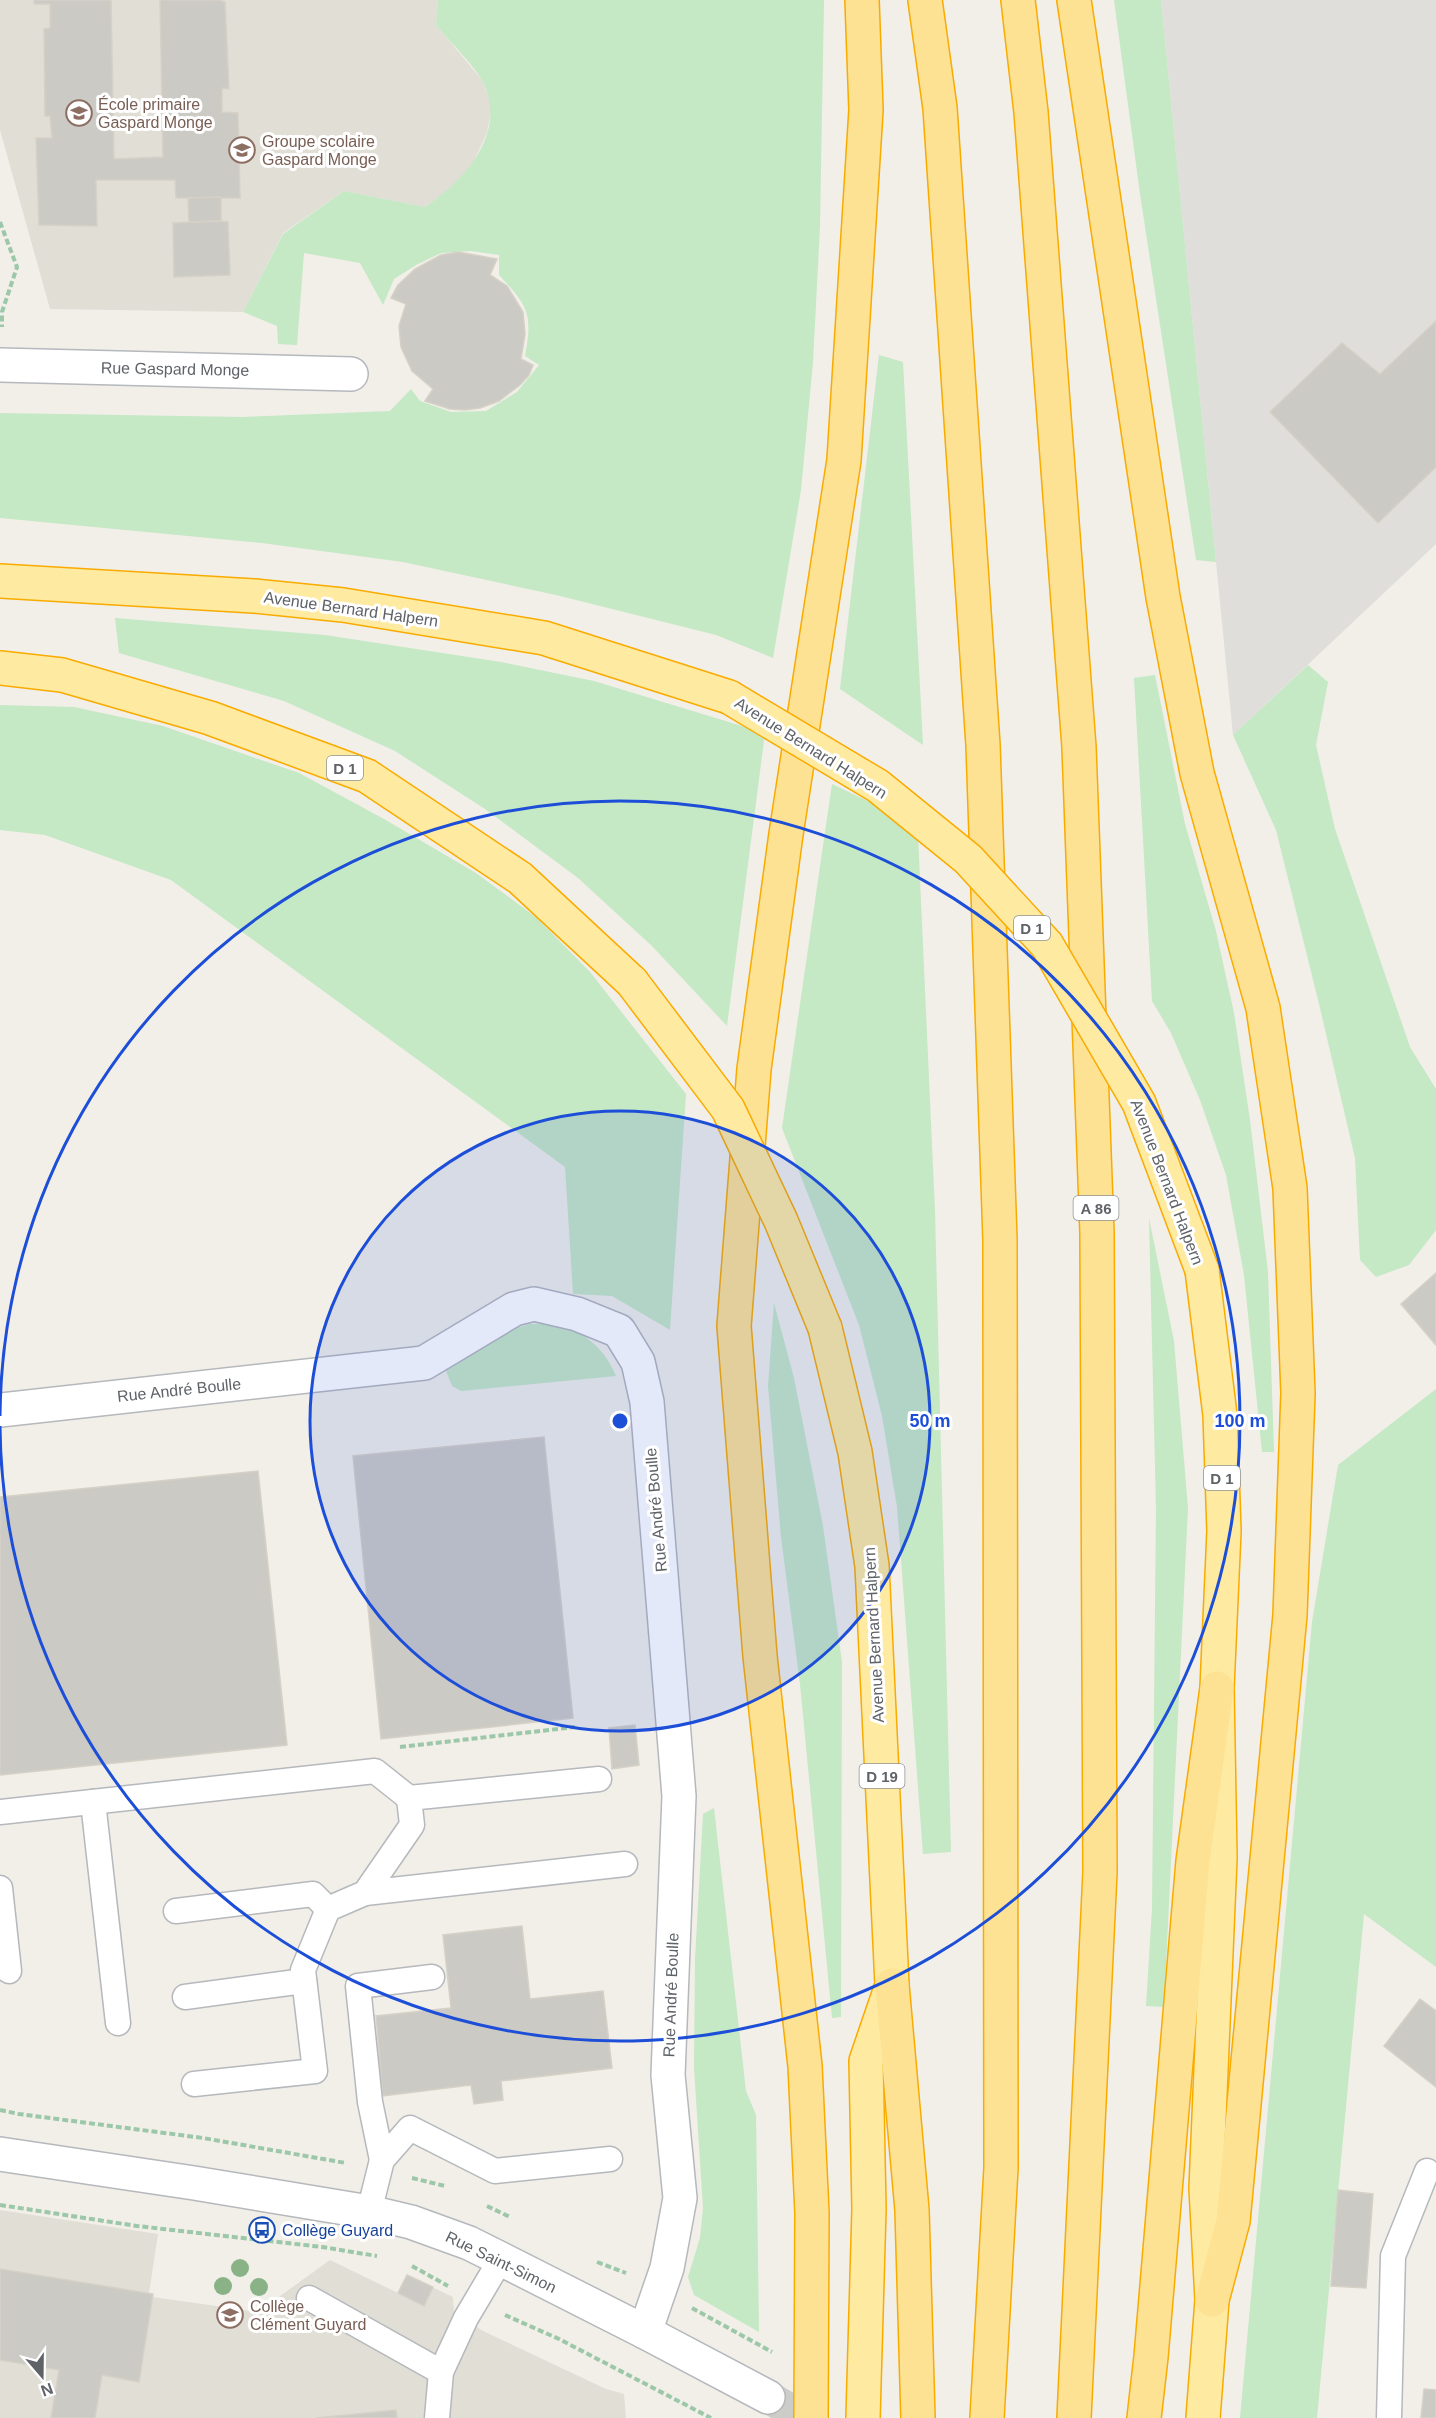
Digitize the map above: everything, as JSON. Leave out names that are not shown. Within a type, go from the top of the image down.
[{"type":"highway","points":[[811,2418],[812,2213],[805,2066],[760,1656],[734,1326],[754,1069],[786,834],[844,460],[866,110],[862,0]]},
{"type":"highway","points":[[925,0],[940,108],[983,745],[1000,1240],[1001,2168],[987,2418]]},
{"type":"highway","name":"A 86","points":[[1018,0],[1031,112],[1079,747],[1097,1233],[1100,1872],[1074,2418]]},
{"type":"highway","points":[[1074,0],[1163,597],[1197,772],[1263,1008],[1290,1188],[1298,1393],[1290,1615],[1233,2221],[1212,2300]]},
{"type":"highway","name":"Avenue Bernard Halpern","points":[[0,580],[254,596],[343,605],[544,638],[729,697],[878,786],[968,859],[1047,945],[1139,1103],[1202,1270],[1220,1415],[1224,1531],[1217,1688],[1220,1858],[1206,2188],[1212,2300],[1203,2418]]},
{"type":"highway","name":"Avenue Bernard Halpern","points":[[0,668],[62,675],[210,718],[367,776],[520,878],[632,982],[728,1109],[782,1221],[825,1328],[855,1452],[872,1566],[892,1985]]},
{"type":"highway","points":[[0,683],[62,675]]},
{"type":"highway","points":[[1144,2418],[1193,1861],[1217,1688]]},
{"type":"highway","points":[[863,2418],[869,2208],[866,2061],[892,1985]]},
{"type":"highway","points":[[892,1985],[912,2210],[918,2418]]},
{"type":"street","name":"Rue Gaspard Monge","points":[[0,365],[351,374]]},
{"type":"street","name":"Rue André Boulle","points":[[0,1410],[424,1363],[514,1309],[534,1304],[577,1314],[619,1331],[638,1362],[647,1402],[679,1796],[668,2075],[680,2198],[667,2268],[645,2332]]},
{"type":"street","name":"Rue Saint-Simon","points":[[0,2154],[194,2182],[369,2212],[435,2230],[501,2259],[768,2397]]},
{"type":"lane","points":[[0,1812],[375,1771],[409,1798],[599,1779]]},
{"type":"lane","points":[[365,1893],[412,1825],[409,1798]]},
{"type":"lane","points":[[93,1802],[118,2023]]},
{"type":"lane","points":[[194,2084],[315,2071],[303,1970],[328,1909],[365,1893],[625,1864]]},
{"type":"lane","points":[[0,1888],[9,1971]]},
{"type":"lane","points":[[176,1911],[313,1894],[328,1909]]},
{"type":"lane","points":[[369,2212],[382,2160],[370,2102],[358,1986],[432,1977]]},
{"type":"lane","points":[[185,1997],[304,1981]]},
{"type":"lane","points":[[382,2160],[410,2128],[495,2171],[610,2160]]},
{"type":"lane","points":[[1389,2418],[1393,2256],[1427,2171]]},
{"type":"lane","points":[[437,2418],[441,2372],[476,2301],[501,2259]]},
{"type":"lane","points":[[309,2298],[441,2372]]},
{"type":"path","points":[[0,222],[17,267],[2,312],[2,333]]},
{"type":"path","points":[[0,2110],[203,2138]]},
{"type":"path","points":[[0,2205],[137,2226],[322,2247],[379,2256]]},
{"type":"path","points":[[597,2262],[627,2273]]},
{"type":"path","points":[[411,2265],[476,2301],[559,2339],[711,2418]]},
{"type":"path","points":[[686,2304],[781,2356]]},
{"type":"shaded area","name":"Groupe scolaire Gaspard Monge","points":[[0,0],[438,0],[436,25],[482,80],[492,105],[487,133],[471,167],[450,189],[425,207],[344,191],[283,233],[243,312],[50,309],[0,130]]},
{"type":"shaded area","points":[[1161,0],[1436,0],[1436,544],[1233,735]]},
{"type":"shaded area","name":"Collège Clément Guyard","points":[[0,2210],[158,2234],[149,2293],[153,2294],[153,2297],[258,2312],[330,2260],[398,2293],[407,2275],[453,2297],[454,2312],[483,2331],[606,2389],[624,2394],[626,2418],[0,2418]]},
{"type":"green space","points":[[438,0],[824,0],[820,226],[813,362],[801,490],[773,658],[716,635],[556,595],[403,562],[262,543],[0,518],[0,413],[242,417],[390,411],[411,389],[420,401],[451,412],[486,411],[517,392],[539,365],[525,356],[528,330],[526,311],[499,275],[499,255],[471,251],[441,253],[394,279],[383,305],[360,263],[304,253],[297,345],[278,344],[277,326],[243,312],[283,234],[344,191],[425,207],[468,169],[478,154],[486,137],[490,119],[489,101],[479,75],[436,25]]},
{"type":"green space","points":[[1114,0],[1161,0],[1216,562],[1196,560],[1140,194]]},
{"type":"green space","points":[[879,355],[903,362],[923,745],[840,689]]},
{"type":"green space","points":[[115,618],[325,635],[501,662],[594,681],[765,733],[727,1026],[652,946],[578,878],[485,809],[395,751],[284,701],[119,653]]},
{"type":"green space","points":[[1308,665],[1328,682],[1316,745],[1335,829],[1410,1047],[1436,1089],[1436,1230],[1409,1265],[1376,1277],[1360,1260],[1355,1158],[1276,830],[1233,735]]},
{"type":"green space","points":[[1155,675],[1185,824],[1216,931],[1234,1013],[1250,1120],[1268,1272],[1274,1452],[1262,1452],[1244,1275],[1226,1175],[1200,1100],[1171,1033],[1152,1001],[1134,678]]},
{"type":"green space","points":[[0,705],[74,707],[163,726],[299,773],[476,873],[537,918],[590,972],[686,1094],[670,1330],[612,1296],[573,1294],[565,1167],[171,880],[45,835],[0,830]]},
{"type":"green space","points":[[832,784],[874,804],[918,835],[935,1211],[951,1852],[923,1854],[897,1507],[882,1416],[859,1325],[782,1128]]},
{"type":"green space","points":[[1149,1218],[1174,1341],[1188,1508],[1164,2007],[1146,2006],[1152,1909],[1156,1509]]},
{"type":"green space","points":[[774,1303],[794,1378],[823,1526],[842,1662],[841,2017],[832,2018],[800,1684],[781,1537],[768,1386]]},
{"type":"green space","points":[[529,1324],[563,1326],[583,1335],[606,1357],[616,1376],[461,1391],[452,1386],[446,1371],[504,1332]]},
{"type":"green space","points":[[1436,1389],[1436,1967],[1364,1914],[1317,2418],[1240,2418],[1312,1622],[1338,1465]]},
{"type":"green space","points":[[714,1808],[746,2091],[756,2115],[759,2332],[694,2295],[688,2277],[700,2238],[703,2208],[694,2068],[695,1959],[703,1814]]},
{"type":"building","name":"École primaire Gaspard Monge","points":[[34,0],[111,0],[114,159],[163,157],[160,0],[219,0],[225,2],[229,89],[222,88],[222,112],[238,113],[240,198],[176,198],[175,180],[96,180],[97,226],[39,225],[36,138],[52,138],[50,116],[45,116],[44,29],[50,28],[50,4],[34,4]]},
{"type":"building","points":[[221,197],[221,221],[189,222],[188,198]]},
{"type":"building","points":[[228,222],[230,275],[174,277],[173,223]]},
{"type":"building","points":[[458,252],[497,259],[490,275],[507,286],[523,312],[525,334],[521,359],[533,365],[529,375],[520,385],[499,401],[480,408],[465,410],[450,409],[425,401],[433,389],[412,371],[401,347],[399,326],[406,304],[391,298],[398,285],[415,269],[441,255]]},
{"type":"building","points":[[1436,321],[1436,467],[1378,523],[1270,412],[1342,343],[1380,374]]},
{"type":"building","points":[[1436,1273],[1436,1345],[1401,1304]]},
{"type":"building","points":[[544,1437],[573,1718],[381,1739],[353,1456]]},
{"type":"building","points":[[258,1471],[287,1745],[0,1775],[0,1497]]},
{"type":"building","points":[[635,1725],[639,1765],[612,1769],[609,1728]]},
{"type":"building","points":[[522,1926],[530,1999],[603,1991],[612,2068],[501,2081],[503,2100],[474,2104],[471,2085],[383,2096],[376,2016],[451,2008],[443,1935]]},
{"type":"building","points":[[1420,1999],[1436,2011],[1436,2087],[1384,2046]]},
{"type":"building","points":[[1338,2190],[1373,2194],[1366,2288],[1331,2286]]},
{"type":"building","points":[[0,2269],[153,2294],[139,2382],[102,2375],[95,2418],[51,2418],[59,2370],[0,2360]]},
{"type":"building","points":[[407,2275],[433,2287],[424,2306],[398,2293]]},
{"type":"building","points":[[1424,2389],[1436,2390],[1436,2418],[1421,2418]]},
{"type":"building","points":[[396,2410],[397,2418],[316,2418]]},
{"type":"tunnel","points":[[768,2397],[804,2418]]},
{"type":"place","name":"École primaire Gaspard Monge","points":[[79,113]]},
{"type":"place","name":"Groupe scolaire Gaspard Monge","points":[[242,150]]},
{"type":"place","name":"Collège Guyard","points":[[262,2230]]},
{"type":"place","name":"Collège Clément Guyard","points":[[230,2315]]}]
